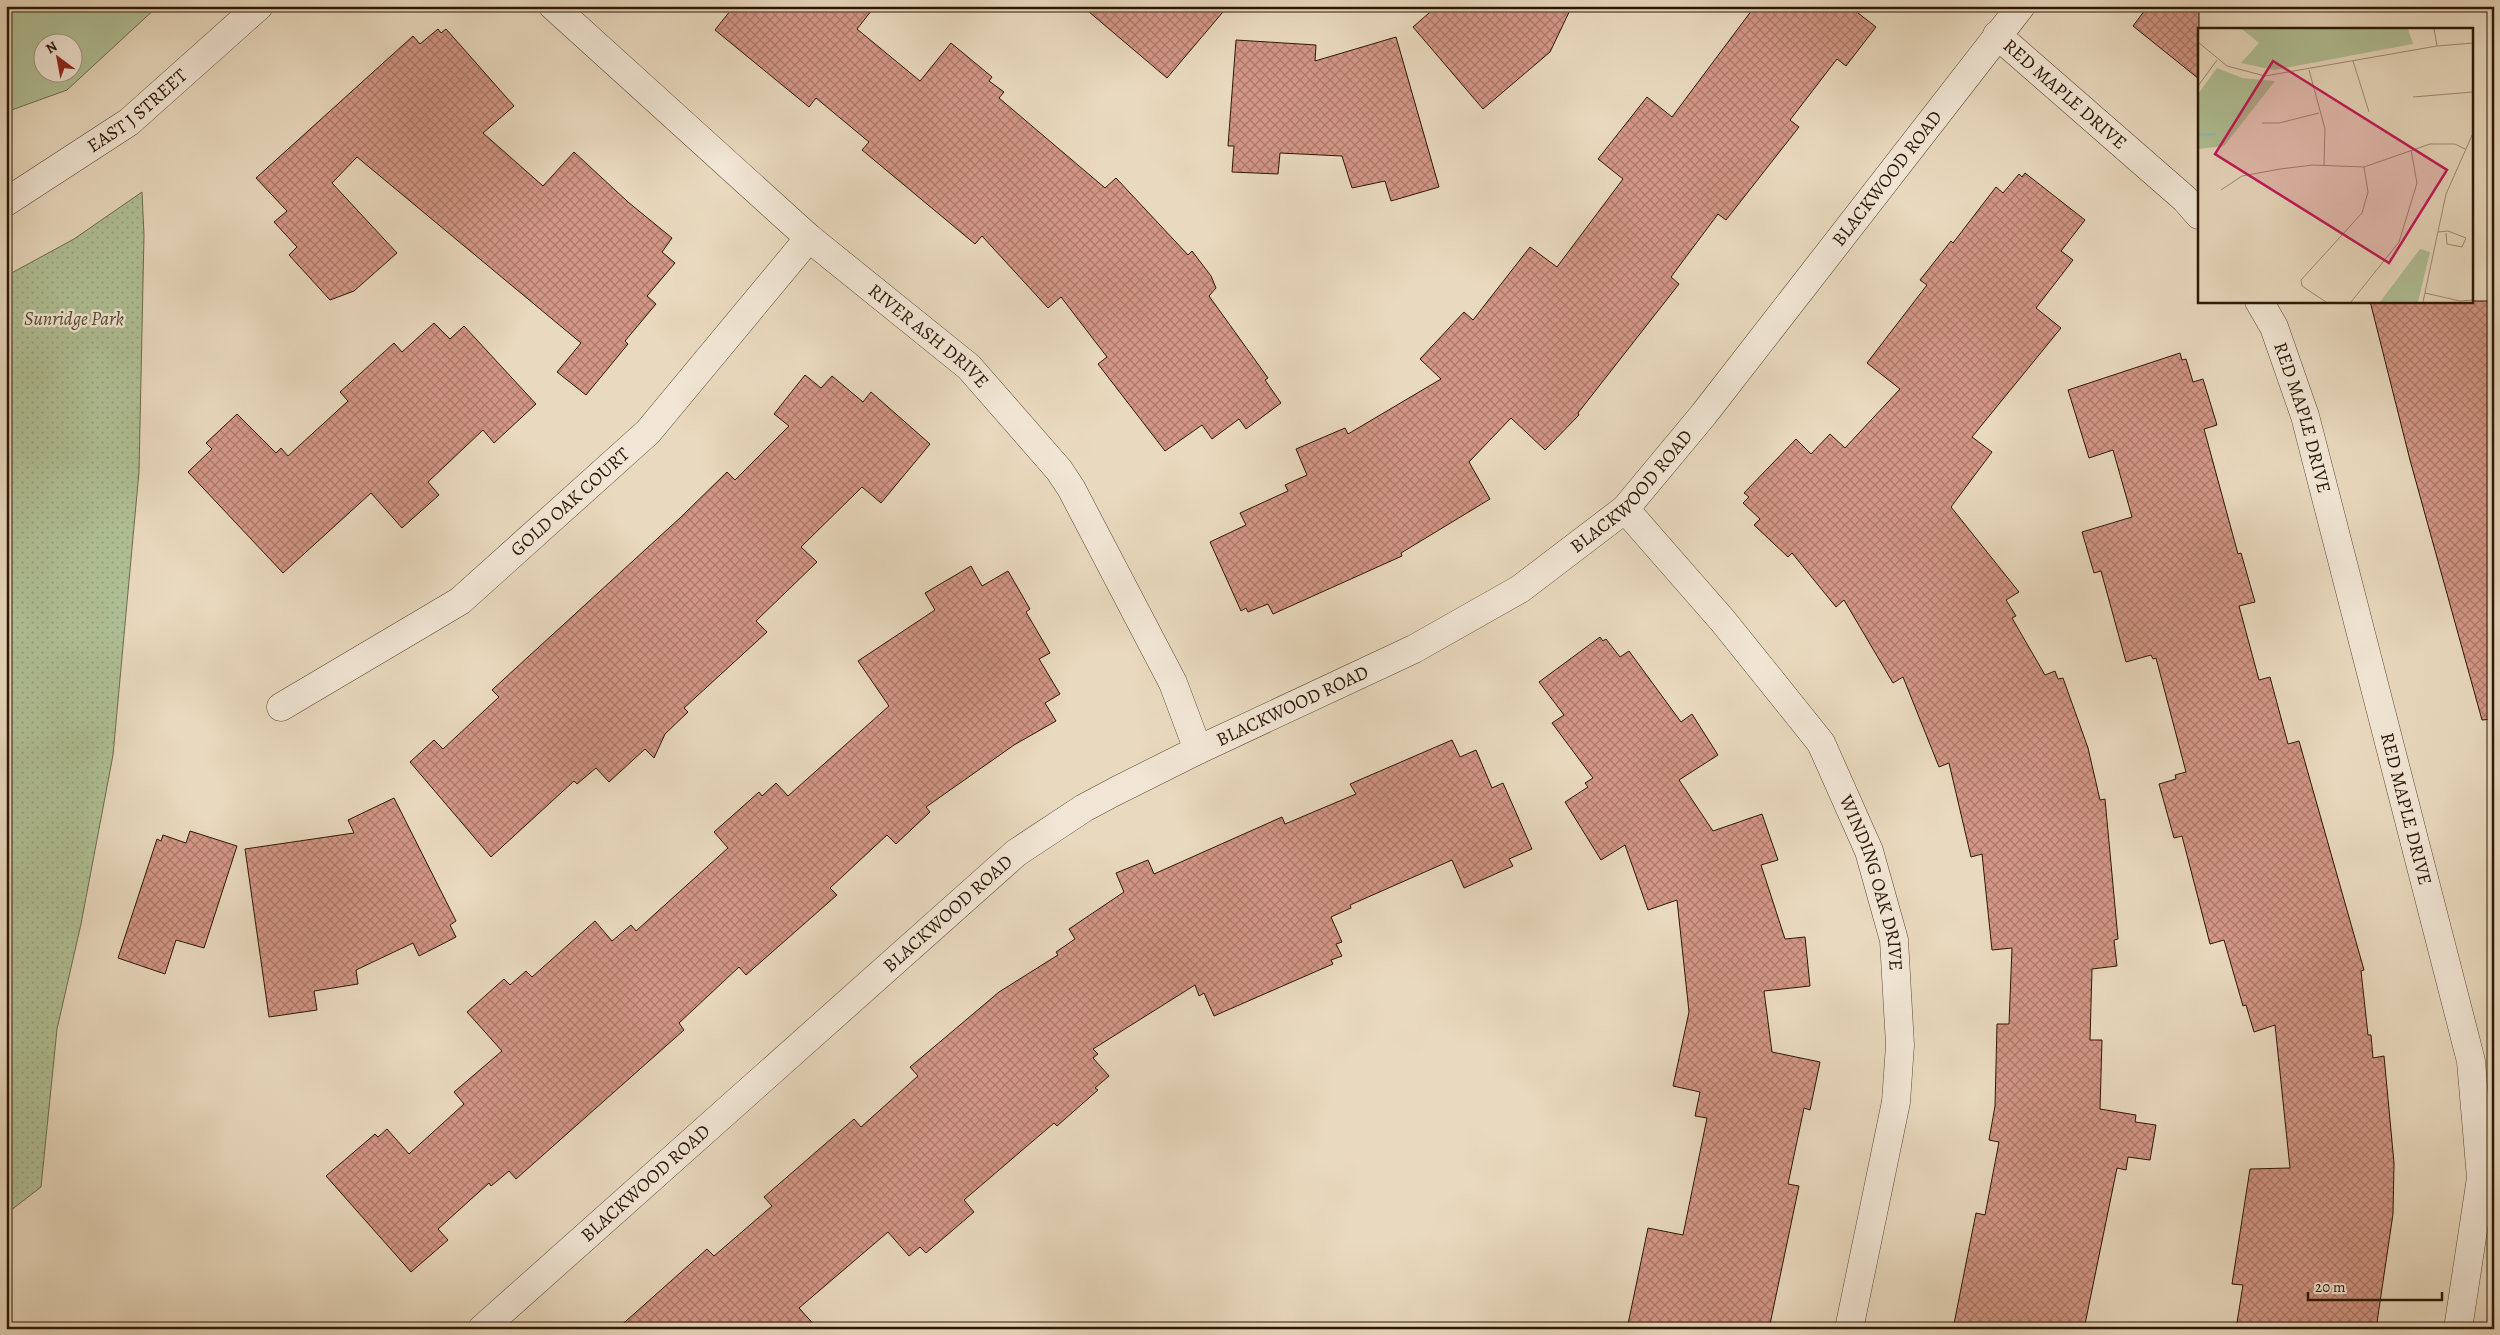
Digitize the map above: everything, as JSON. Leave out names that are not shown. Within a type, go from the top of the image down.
[{"type":"street","name":"EAST J STREET","points":[[6,202],[129,122],[259,6]]},
{"type":"street","name":"RIVER ASH DRIVE","points":[[553,6],[809,238],[969,367],[1059,470],[1071,488],[1173,683],[1198,750]]},
{"type":"street","name":"BLACKWOOD ROAD","points":[[482,1329],[1016,853],[1084,808],[1198,750],[1422,645],[1520,589],[1625,509],[1715,399],[2021,6]]},
{"type":"street","name":"RED MAPLE DRIVE","points":[[1997,35],[2185,199],[2198,215]]},
{"type":"street","name":"GOLD OAK COURT","points":[[281,707],[460,601],[648,432],[809,238]]},
{"type":"street","name":"RED MAPLE DRIVE","points":[[2260,302],[2276,334],[2305,416],[2470,1061],[2481,1178],[2458,1329]]},
{"type":"street","name":"WINDING OAK DRIVE","points":[[1625,509],[1723,622],[1821,743],[1869,851],[1891,931],[1896,957],[1900,1036],[1896,1102],[1849,1329]]},
{"type":"green space","points":[[6,6],[158,6],[82,76],[82,32],[32,32],[32,82],[76,82],[67,90],[6,112]]},
{"type":"green space","name":"Sunridge Park","points":[[142,192],[144,235],[139,472],[113,755],[81,924],[57,1029],[41,1187],[6,1214],[6,276],[74,239]]},
{"type":"building","points":[[734,6],[875,6],[857,29],[920,81],[951,43],[992,77],[989,81],[1004,92],[999,98],[1105,188],[1116,178],[1188,255],[1192,251],[1211,276],[1216,288],[1209,296],[1268,378],[1265,380],[1281,403],[1246,429],[1239,419],[1212,439],[1202,425],[1165,451],[1098,364],[1107,357],[1061,297],[1048,308],[982,236],[975,244],[862,150],[869,142],[816,98],[809,107],[715,30]]},
{"type":"building","points":[[1082,6],[1228,6],[1167,78]]},
{"type":"building","points":[[1437,6],[1572,6],[1550,52],[1483,109],[1413,27]]},
{"type":"building","points":[[1755,6],[1849,6],[1876,27],[1846,66],[1837,59],[1790,120],[1799,127],[1726,220],[1718,214],[1671,277],[1679,284],[1578,413],[1579,415],[1545,450],[1511,418],[1469,462],[1490,499],[1401,553],[1402,556],[1273,614],[1268,604],[1248,612],[1246,608],[1241,611],[1210,542],[1246,525],[1240,513],[1288,491],[1285,485],[1307,475],[1296,449],[1345,428],[1348,434],[1441,379],[1420,359],[1464,312],[1473,320],[1530,247],[1557,267],[1623,179],[1598,159],[1647,97],[1672,117]]},
{"type":"building","points":[[2148,6],[2199,6],[2198,78],[2133,26]]},
{"type":"building","points":[[438,29],[441,33],[446,29],[514,106],[483,133],[543,186],[574,152],[628,202],[672,238],[662,252],[675,263],[647,296],[656,304],[625,341],[628,344],[586,395],[557,372],[581,343],[357,157],[332,183],[397,253],[354,291],[330,300],[289,255],[297,247],[274,222],[287,211],[256,178],[413,36],[420,44]]},
{"type":"building","points":[[1396,37],[1439,187],[1391,201],[1385,181],[1352,188],[1342,156],[1280,153],[1278,174],[1232,172],[1234,146],[1228,146],[1236,40],[1316,45],[1315,61]]},
{"type":"building","points":[[2025,173],[2085,220],[2061,251],[2073,260],[2036,308],[2061,328],[1972,437],[1992,452],[1951,507],[2019,592],[2006,600],[2016,616],[2012,618],[2045,675],[2055,671],[2058,679],[2063,678],[2088,748],[2100,800],[2105,799],[2118,939],[2114,940],[2117,966],[2092,969],[2090,1040],[2102,1040],[2100,1109],[2136,1115],[2135,1122],[2156,1125],[2150,1160],[2128,1157],[2126,1170],[2117,1168],[2084,1329],[1953,1329],[1976,1213],[1985,1215],[1999,1142],[1989,1140],[1995,1106],[1997,1024],[2009,1024],[2012,948],[1992,950],[1982,854],[1971,857],[1949,763],[1939,767],[1903,677],[1893,683],[1844,600],[1836,607],[1792,553],[1788,557],[1754,525],[1760,519],[1743,503],[1749,497],[1744,493],[1796,439],[1811,454],[1830,434],[1845,448],[1900,389],[1867,363],[1927,285],[1920,280],[1951,241],[1953,243],[1996,187],[2003,193],[2019,174],[2022,177]]},
{"type":"building","points":[[2494,301],[2494,719],[2482,720],[2410,460],[2370,302]]},
{"type":"building","points":[[434,323],[450,339],[464,326],[536,404],[494,443],[483,430],[428,482],[439,495],[402,528],[371,493],[283,573],[188,472],[212,449],[206,443],[237,414],[276,453],[281,448],[288,456],[348,401],[340,392],[394,343],[402,352]]},
{"type":"building","points":[[2180,353],[2182,360],[2186,359],[2193,382],[2203,379],[2217,425],[2204,429],[2238,554],[2241,553],[2255,602],[2239,606],[2259,680],[2270,677],[2288,744],[2299,741],[2364,970],[2361,971],[2368,1035],[2371,1035],[2373,1058],[2384,1056],[2394,1163],[2393,1214],[2376,1329],[2236,1329],[2243,1285],[2232,1284],[2250,1169],[2290,1168],[2275,1025],[2254,1032],[2246,1005],[2243,1006],[2224,940],[2210,944],[2182,836],[2174,838],[2159,784],[2176,779],[2175,775],[2186,772],[2156,658],[2153,659],[2151,655],[2126,662],[2101,571],[2094,573],[2082,532],[2132,517],[2113,450],[2089,458],[2068,390]]},
{"type":"building","points":[[805,375],[821,388],[832,376],[863,402],[871,392],[930,444],[881,503],[862,487],[801,547],[817,562],[756,621],[767,632],[684,708],[688,712],[665,734],[654,758],[645,749],[609,782],[596,768],[577,784],[574,781],[491,857],[410,762],[434,740],[443,749],[499,697],[492,690],[681,517],[727,472],[735,480],[789,426],[774,414]]},
{"type":"building","points":[[971,566],[982,586],[1008,571],[1030,609],[1026,612],[1050,653],[1039,659],[1060,694],[1045,703],[1056,721],[1014,745],[926,807],[930,812],[896,844],[887,835],[830,888],[837,895],[746,975],[739,967],[679,1023],[684,1030],[516,1179],[509,1171],[491,1186],[489,1183],[438,1229],[448,1240],[411,1272],[326,1176],[375,1134],[378,1137],[387,1129],[409,1154],[464,1104],[454,1092],[502,1051],[467,1012],[504,979],[510,985],[526,971],[532,977],[595,921],[612,941],[631,925],[636,931],[728,848],[714,832],[759,792],[762,796],[776,783],[788,796],[889,706],[858,661],[935,610],[925,593]]},
{"type":"building","points":[[1600,637],[1603,641],[1606,639],[1620,657],[1629,651],[1681,722],[1692,714],[1718,755],[1679,780],[1713,831],[1762,814],[1778,860],[1761,865],[1785,939],[1805,937],[1810,986],[1764,991],[1772,1052],[1820,1062],[1810,1110],[1804,1108],[1788,1184],[1799,1186],[1769,1329],[1627,1329],[1648,1228],[1683,1235],[1707,1118],[1695,1116],[1700,1092],[1673,1086],[1689,1012],[1677,900],[1648,910],[1625,845],[1601,860],[1565,802],[1588,787],[1585,783],[1593,778],[1552,723],[1564,715],[1539,682]]},
{"type":"building","points":[[1452,740],[1460,757],[1476,750],[1492,788],[1503,783],[1532,849],[1509,859],[1513,866],[1464,888],[1452,860],[1350,905],[1351,908],[1331,917],[1342,942],[1336,944],[1342,956],[1331,960],[1333,964],[1214,1016],[1204,993],[1199,996],[1195,985],[1093,1049],[1098,1054],[1093,1058],[1109,1076],[1095,1088],[1098,1090],[1057,1126],[1054,1123],[964,1200],[974,1212],[926,1253],[920,1247],[909,1256],[888,1232],[799,1308],[818,1329],[617,1329],[707,1249],[714,1256],[772,1206],[764,1197],[854,1119],[861,1127],[918,1076],[910,1067],[999,992],[1058,955],[1056,952],[1075,939],[1069,929],[1124,892],[1116,873],[1148,860],[1154,874],[1282,817],[1285,824],[1356,794],[1350,784]]},
{"type":"building","points":[[394,798],[456,921],[450,925],[456,937],[419,956],[413,943],[356,970],[358,984],[314,991],[317,1010],[269,1017],[245,849],[354,833],[348,820]]},
{"type":"building","points":[[190,831],[237,846],[204,948],[176,940],[165,974],[118,958],[157,839],[161,841],[163,835],[186,843]]}]
